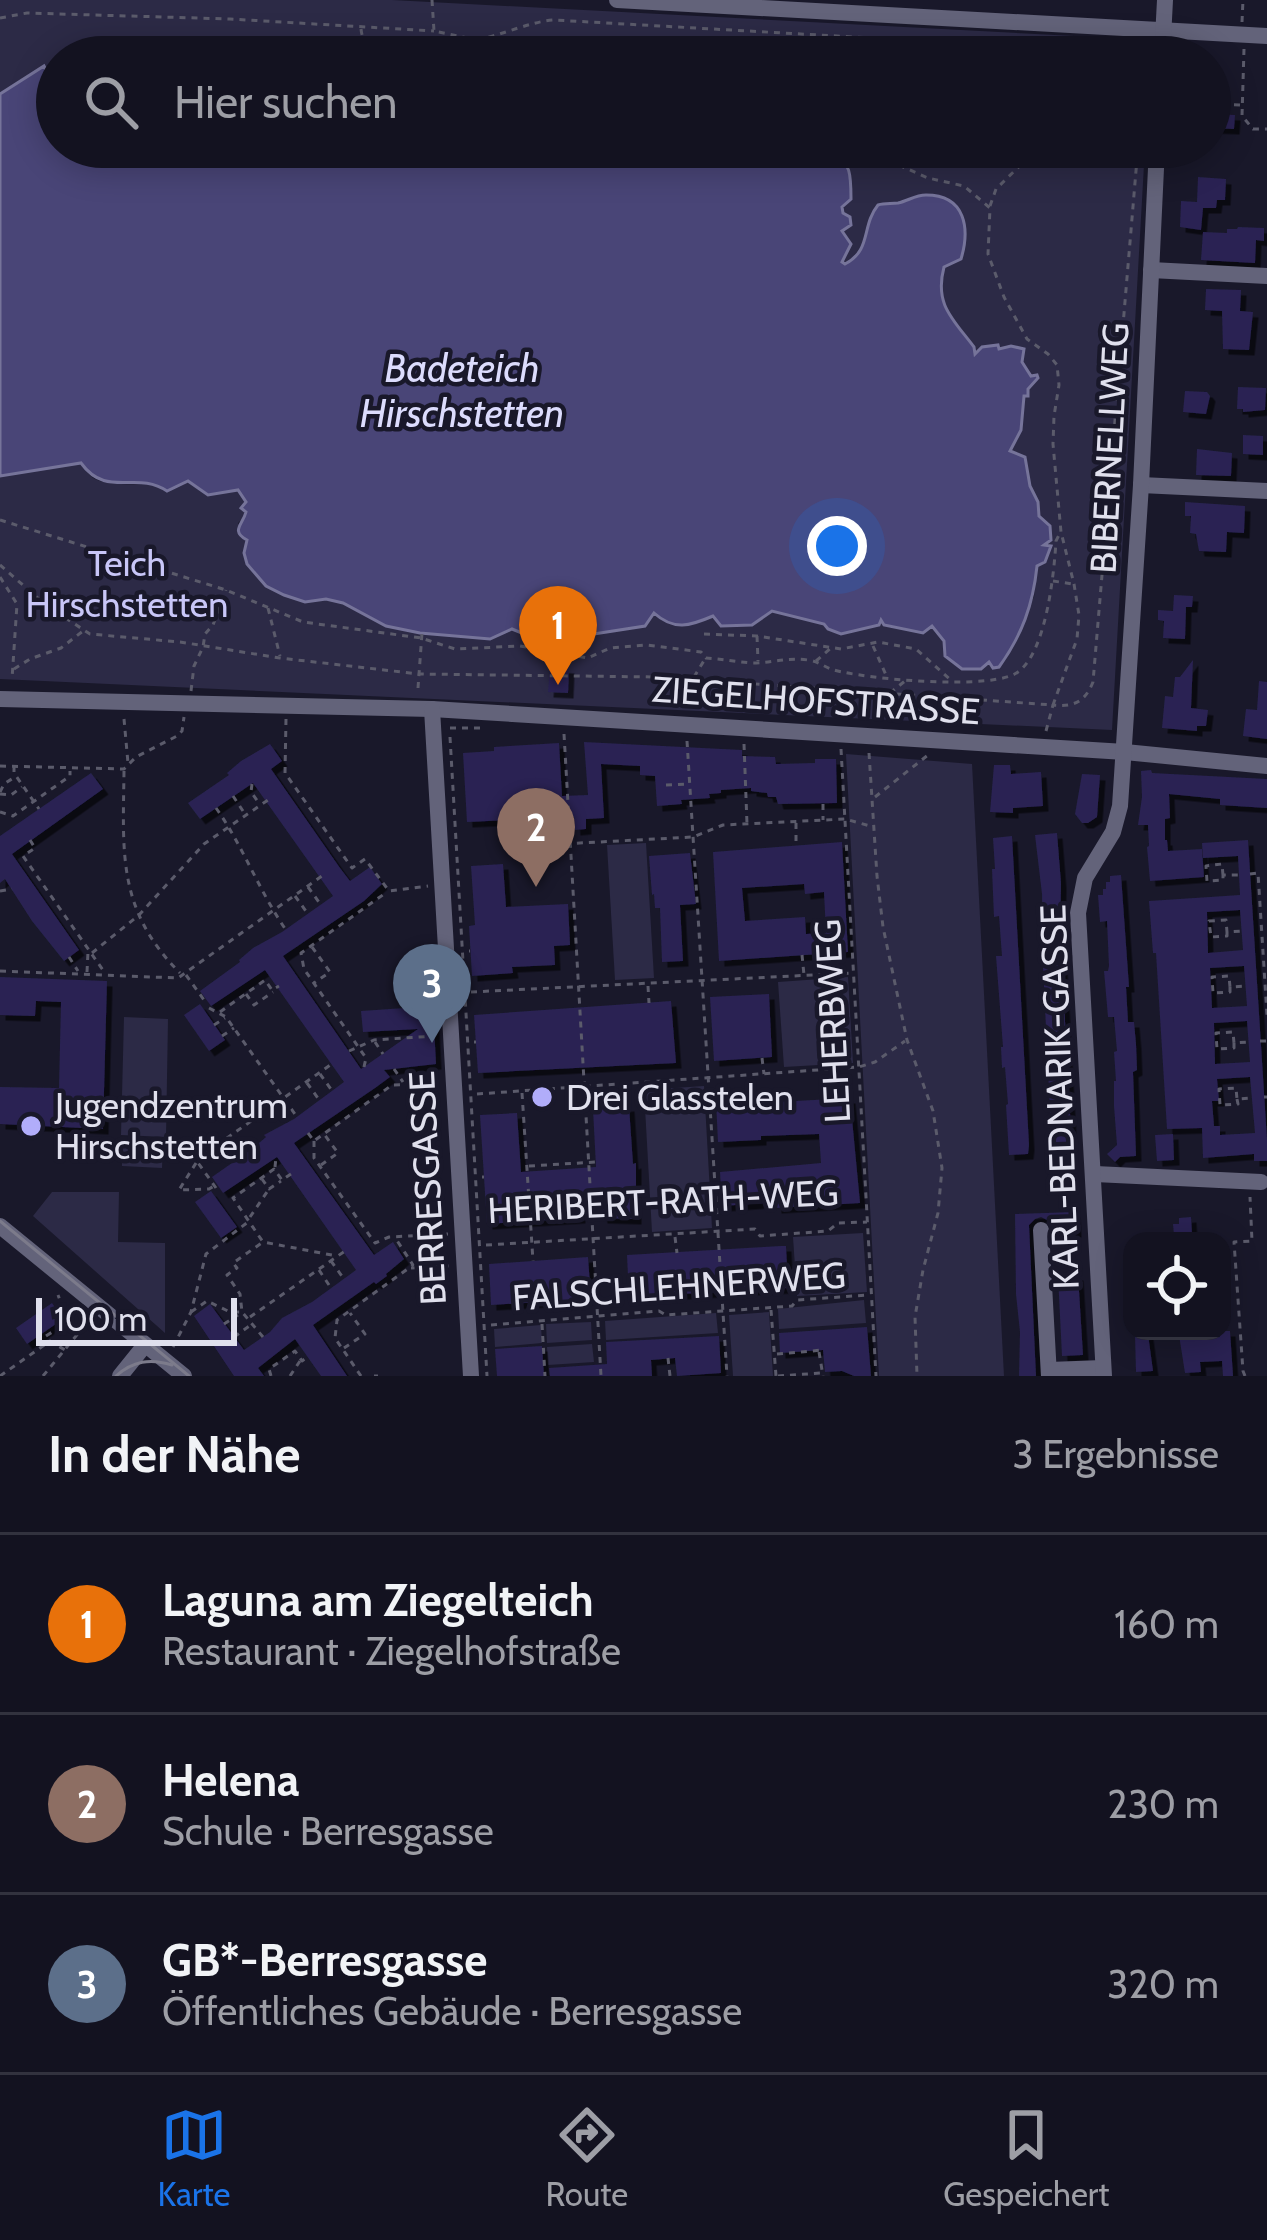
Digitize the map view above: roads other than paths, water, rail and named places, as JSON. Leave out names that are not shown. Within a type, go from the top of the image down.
[{"type":"street","points":[[617,0],[1267,36]]},
{"type":"street","points":[[1163,36],[1165,0]]},
{"type":"street","name":"BIBERNELLWEG","points":[[1125,752],[1156,168]]},
{"type":"street","points":[[1151,270],[1267,276]]},
{"type":"street","points":[[1141,484],[1267,491]]},
{"type":"street","name":"ZIEGELHOFSTRASSE","points":[[0,699],[432,709],[563,726],[1125,752],[1267,766]]},
{"type":"street","name":"BERRESGASSE","points":[[432,709],[462,993],[471,1376]]},
{"type":"street","name":"KARL-BEDNARIK-GASSE","points":[[1104,1372],[1078,913],[1085,878],[1118,820],[1125,752]]},
{"type":"street","points":[[1094,1174],[1255,1182]]},
{"type":"street","points":[[0,1226],[184,1376]]},
{"type":"street","points":[[1042,1229],[1049,1373],[1104,1372]]},
{"type":"street","points":[[120,1376],[146,1345]]},
{"type":"water","name":"Badeteich Hirschstetten","points":[[36,71],[36,168],[847,168],[851,199],[842,207],[851,225],[842,231],[851,244],[845,264],[863,245],[878,205],[926,195],[950,201],[962,216],[965,236],[961,259],[944,267],[942,292],[947,311],[975,354],[982,347],[998,345],[999,349],[1024,349],[1022,362],[1038,378],[1024,396],[1021,430],[1010,451],[1025,457],[1039,516],[1050,526],[1051,540],[1044,545],[1051,546],[1045,562],[1037,566],[1025,619],[1007,655],[999,667],[989,662],[981,669],[962,669],[945,656],[944,641],[932,626],[923,633],[884,625],[881,620],[879,625],[841,634],[824,624],[772,611],[752,625],[721,626],[713,616],[682,625],[654,613],[645,626],[555,640],[512,629],[490,639],[420,633],[386,626],[343,603],[305,602],[266,586],[247,564],[247,540],[238,530],[246,502],[238,490],[208,495],[188,481],[167,491],[144,483],[111,482],[91,474],[81,463],[0,476],[0,94]]},
{"type":"tram line","points":[[0,1221],[189,1376]]},
{"type":"tram line","points":[[116,1376],[142,1362],[172,1365]]},
{"type":"place","name":"Laguna am Ziegelteich","points":[[558,685]]},
{"type":"place","name":"Helena","points":[[536,887]]},
{"type":"place","name":"GB*-Berresgasse","points":[[432,1043]]},
{"type":"place","name":"Drei Glasstelen","points":[[542,1097]]},
{"type":"place","name":"Jugendzentrum Hirschstetten","points":[[31,1126]]},
{"type":"park label","name":"Teich Hirschstetten","points":[[127,584]]}]
